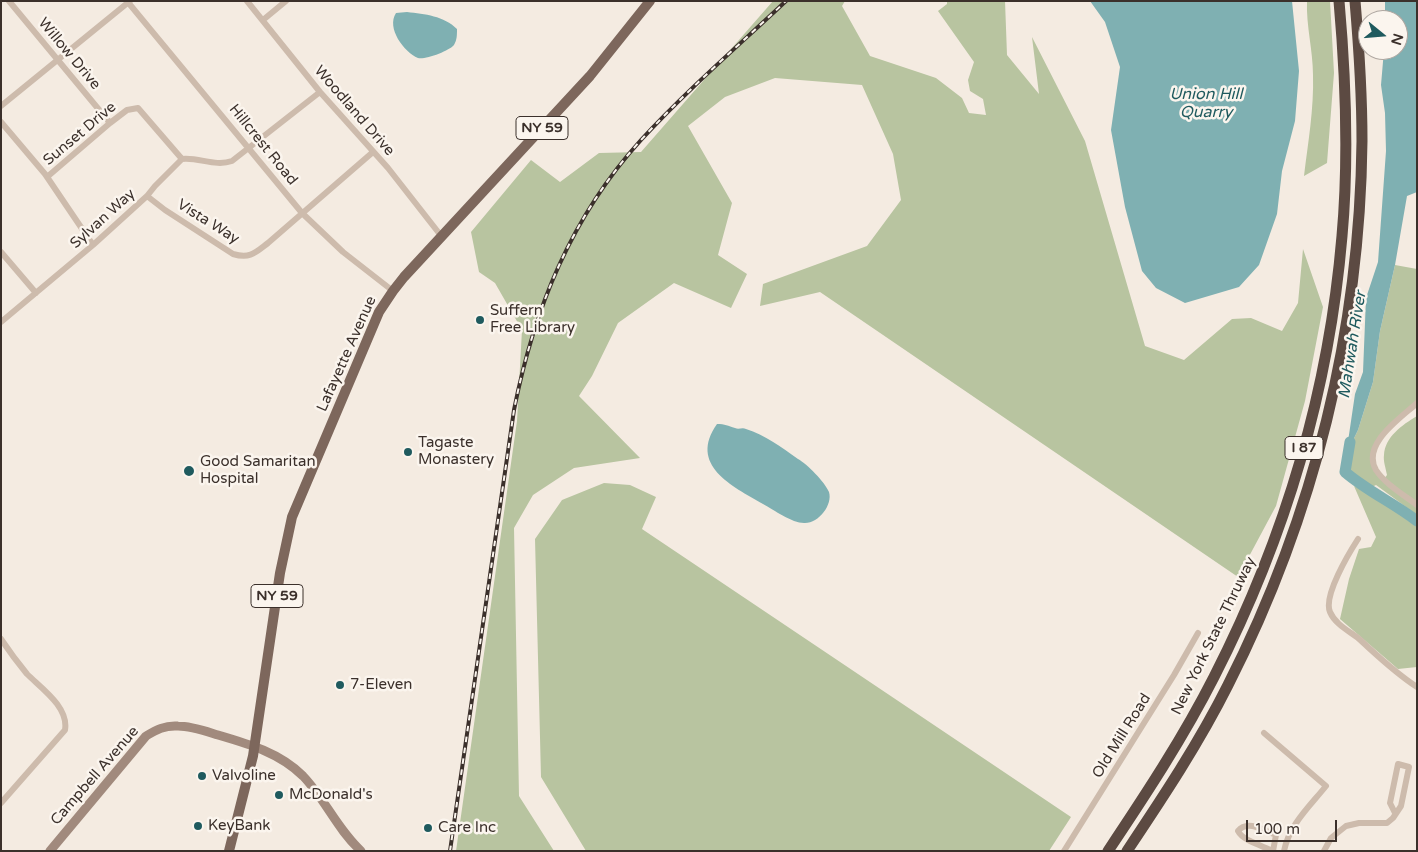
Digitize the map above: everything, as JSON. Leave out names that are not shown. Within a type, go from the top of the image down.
[{"type":"highway","name":"New York State Thruway","points":[[1108,851],[1183,735],[1228,648],[1268,559],[1290,496],[1306,441],[1329,335],[1342,237],[1346,139],[1340,1]]},
{"type":"highway","name":"New York State Thruway","points":[[1127,851],[1197,743],[1228,685],[1257,625],[1283,564],[1314,469],[1331,404],[1343,346],[1357,238],[1362,139],[1355,1]]},
{"type":"main road","name":"Lafayette Avenue","points":[[254,746],[285,545],[292,517],[379,312],[393,291],[590,76],[650,1]]},
{"type":"main road","name":"NY 59","points":[[230,851],[254,746]]},
{"type":"street","name":"Willow Drive","points":[[9,1],[110,123]]},
{"type":"street","name":"Woodland Drive","points":[[247,1],[320,92],[373,152],[442,237]]},
{"type":"street","points":[[263,20],[286,1]]},
{"type":"street","points":[[1,106],[129,2]]},
{"type":"street","name":"Hillcrest Road","points":[[129,2],[302,213],[343,252],[393,291]]},
{"type":"street","points":[[182,158],[222,164],[232,161],[320,92]]},
{"type":"street","name":"Sunset Drive","points":[[47,177],[127,110],[138,108],[182,158]]},
{"type":"street","points":[[1,122],[47,177],[93,245]]},
{"type":"street","name":"Vista Way","points":[[147,196],[165,210],[233,254],[244,257],[253,254],[373,152]]},
{"type":"street","name":"Sylvan Way","points":[[1,322],[93,245],[147,196],[182,158]]},
{"type":"street","points":[[1,252],[36,293]]},
{"type":"street","points":[[1417,403],[1379,439],[1373,450],[1376,470],[1384,479],[1417,505]]},
{"type":"street","points":[[1358,539],[1329,599],[1330,612],[1339,624],[1397,675],[1417,687]]},
{"type":"street","name":"Old Mill Road","points":[[1064,851],[1174,675],[1198,633]]},
{"type":"street","points":[[1,640],[27,673],[48,693],[63,712],[66,722],[65,730],[1,803]]},
{"type":"street","name":"Campbell Avenue","points":[[50,851],[142,740],[153,731],[163,727],[181,726],[196,728],[254,746],[280,759],[302,775],[349,838],[361,851]]},
{"type":"street","points":[[1264,733],[1326,786],[1292,828],[1286,840],[1284,851]]},
{"type":"street","points":[[1324,851],[1331,838],[1346,826],[1359,823],[1387,823],[1393,818],[1401,806],[1409,766],[1398,764],[1390,803],[1395,813]]},
{"type":"street","points":[[1251,825],[1276,836],[1273,851],[1245,838],[1238,831],[1240,828],[1251,825]]},
{"type":"green space","points":[[773,1],[845,1],[842,6],[870,56],[936,78],[962,98],[969,113],[986,115],[983,99],[970,91],[968,80],[974,62],[938,11],[947,4],[947,1],[1005,1],[1007,55],[1039,94],[1032,37],[1085,141],[1145,346],[1184,360],[1232,319],[1251,318],[1282,331],[1298,303],[1303,249],[1323,307],[1305,401],[1276,506],[1238,577],[820,292],[760,306],[763,284],[867,246],[901,200],[893,154],[862,85],[775,78],[725,97],[688,126],[732,203],[718,255],[747,274],[731,308],[674,283],[618,323],[592,376],[579,396],[640,458],[574,468],[533,495],[514,528],[519,796],[554,851],[456,851],[517,421],[522,330],[495,283],[479,272],[471,232],[531,160],[560,182],[599,153],[641,152]]},
{"type":"green space","points":[[1307,1],[1330,1],[1334,73],[1327,163],[1304,176],[1313,100],[1313,66]]},
{"type":"green space","points":[[1395,265],[1417,269],[1417,403],[1379,439],[1373,460],[1384,479],[1387,475],[1384,457],[1387,443],[1395,432],[1417,416],[1417,515],[1376,485],[1368,489],[1345,472],[1346,455],[1358,430],[1373,382],[1380,331]]},
{"type":"green space","points":[[604,483],[630,485],[656,497],[642,529],[1071,817],[1049,851],[586,851],[541,777],[535,539],[562,500]]},
{"type":"green space","points":[[1354,486],[1375,496],[1417,527],[1417,667],[1398,669],[1340,619],[1349,579],[1359,549],[1371,547],[1376,537]]},
{"type":"water","name":"Union Hill Quarry","points":[[1090,1],[1292,1],[1299,71],[1295,121],[1282,171],[1277,214],[1259,265],[1239,287],[1185,303],[1156,288],[1142,271],[1125,207],[1111,130],[1120,67],[1105,22]]},
{"type":"water","points":[[1385,1],[1417,1],[1417,192],[1407,196],[1395,265],[1380,331],[1373,382],[1358,430],[1346,455],[1355,394],[1363,372],[1366,298],[1378,262],[1386,151],[1385,113],[1381,85],[1383,60],[1408,60],[1408,10],[1385,10]]},
{"type":"water","points":[[407,12],[434,16],[452,25],[457,29],[454,45],[426,58],[418,58],[407,51],[398,39],[393,26],[396,13]]},
{"type":"water","points":[[717,424],[736,429],[745,428],[779,446],[806,465],[820,478],[829,492],[829,502],[823,513],[809,522],[794,521],[727,482],[711,463],[708,451],[709,438]]},
{"type":"waterway","name":"Mahwah River","points":[[1350,442],[1345,472],[1417,521]]},
{"type":"railway","points":[[450,851],[514,410],[532,336],[545,300],[575,233],[594,200],[616,170],[641,140],[676,104],[786,1]]},
{"type":"place","name":"Suffern Free Library","points":[[480,320]]},
{"type":"place","name":"Tagaste Monastery","points":[[408,452]]},
{"type":"place","name":"Good Samaritan Hospital","points":[[189,471]]},
{"type":"place","name":"7-Eleven","points":[[340,685]]},
{"type":"place","name":"Valvoline","points":[[202,776]]},
{"type":"place","name":"McDonald's","points":[[279,795]]},
{"type":"place","name":"KeyBank","points":[[198,826]]},
{"type":"place","name":"Care Inc","points":[[428,828]]}]
